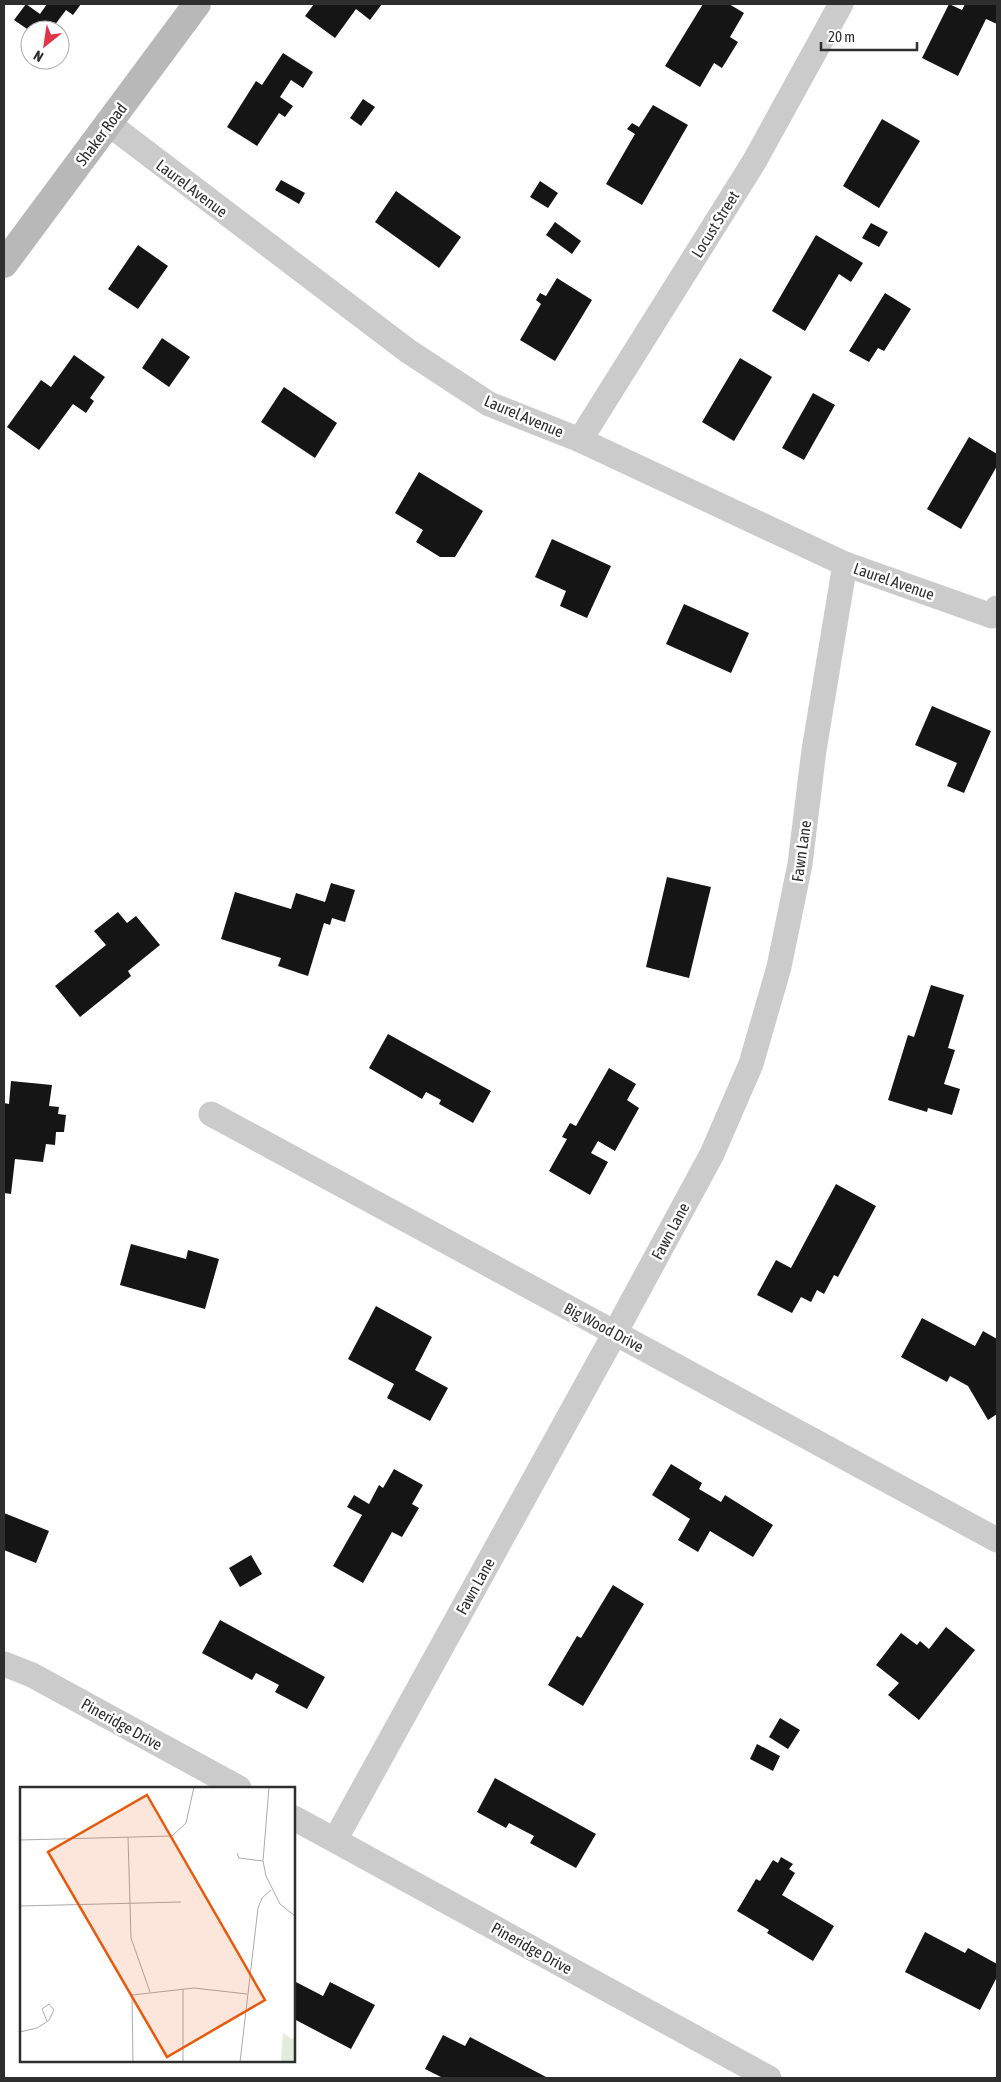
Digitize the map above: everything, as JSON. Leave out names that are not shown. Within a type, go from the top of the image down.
[{"type":"street","name":"Shaker Road","points":[[4,264],[198,4]]},
{"type":"street","name":"Locust Street","points":[[580,440],[754,162],[841,4]]},
{"type":"street","name":"Laurel Avenue","points":[[109,124],[408,351],[489,404],[580,440],[844,564],[995,612]]},
{"type":"street","name":"Fawn Lane","points":[[335,1840],[712,1154],[754,1055],[779,967],[800,864],[814,750],[844,564]]},
{"type":"street","name":"Big Wood Drive","points":[[211,1114],[997,1540]]},
{"type":"street","name":"Pineridge Drive","points":[[4,1664],[32,1675],[237,1787]]},
{"type":"street","name":"Pineridge Drive","points":[[295,1819],[770,2078]]},
{"type":"building","points":[[26,4],[40,14],[47,4],[81,4],[73,15],[66,10],[58,20],[20,20],[20,24],[14,20]]},
{"type":"building","points":[[314,4],[382,4],[370,20],[356,9],[335,38],[305,16]]},
{"type":"building","points":[[703,4],[729,4],[744,13],[730,37],[738,42],[722,68],[714,63],[700,87],[665,66]]},
{"type":"building","points":[[949,4],[962,10],[965,4],[997,4],[997,24],[986,19],[958,76],[922,58]]},
{"type":"building","points":[[283,53],[313,72],[303,88],[291,80],[280,97],[293,106],[285,117],[279,113],[257,146],[227,127],[256,81],[262,85]]},
{"type":"building","points":[[363,99],[375,107],[361,126],[350,118]]},
{"type":"building","points":[[653,105],[688,125],[642,205],[606,184],[635,134],[627,129],[632,123],[639,127]]},
{"type":"building","points":[[882,119],[920,141],[879,208],[843,186]]},
{"type":"building","points":[[281,180],[305,193],[299,204],[275,190]]},
{"type":"building","points":[[540,181],[558,193],[548,208],[530,197]]},
{"type":"building","points":[[396,191],[461,237],[439,268],[375,222]]},
{"type":"building","points":[[555,222],[581,241],[572,254],[546,235]]},
{"type":"building","points":[[871,223],[888,232],[879,247],[862,238]]},
{"type":"building","points":[[816,235],[863,263],[851,282],[839,274],[805,331],[772,311]]},
{"type":"building","points":[[138,245],[168,266],[138,309],[108,289]]},
{"type":"building","points":[[557,278],[592,300],[555,361],[520,340],[541,304],[536,300],[540,293],[546,296]]},
{"type":"building","points":[[885,293],[911,309],[884,351],[878,348],[869,362],[849,351]]},
{"type":"building","points":[[162,338],[190,357],[169,387],[142,368]]},
{"type":"building","points":[[74,355],[105,377],[90,398],[94,401],[86,413],[73,404],[39,450],[7,427],[41,380],[51,387]]},
{"type":"building","points":[[740,358],[772,377],[734,441],[702,422]]},
{"type":"building","points":[[284,387],[337,423],[315,458],[261,422]]},
{"type":"building","points":[[813,393],[835,405],[804,460],[782,448]]},
{"type":"building","points":[[969,437],[997,454],[997,466],[961,529],[927,509]]},
{"type":"building","points":[[419,472],[483,511],[455,557],[440,557],[416,542],[423,530],[395,513]]},
{"type":"building","points":[[552,539],[611,566],[587,618],[560,606],[566,591],[535,577]]},
{"type":"building","points":[[684,604],[749,633],[731,673],[666,644]]},
{"type":"building","points":[[932,706],[991,731],[964,793],[947,786],[957,763],[915,745]]},
{"type":"building","points":[[667,877],[711,887],[689,978],[646,967]]},
{"type":"building","points":[[331,883],[355,890],[345,922],[332,918],[330,925],[324,923],[308,976],[278,966],[281,958],[221,939],[235,892],[291,909],[296,893],[325,902]]},
{"type":"building","points":[[118,912],[127,923],[136,916],[160,945],[128,971],[131,976],[80,1017],[55,986],[106,945],[94,931]]},
{"type":"building","points":[[931,985],[964,995],[948,1048],[955,1050],[944,1084],[960,1089],[952,1115],[928,1108],[927,1112],[888,1100],[908,1035],[914,1037]]},
{"type":"building","points":[[388,1034],[491,1091],[473,1123],[439,1104],[441,1100],[426,1092],[422,1099],[369,1068]]},
{"type":"building","points":[[609,1068],[636,1084],[627,1100],[639,1108],[615,1151],[598,1141],[591,1153],[608,1162],[590,1195],[549,1171],[567,1139],[562,1137],[570,1123],[576,1126]]},
{"type":"building","points":[[11,1081],[52,1085],[49,1106],[59,1107],[58,1114],[66,1115],[64,1132],[56,1132],[55,1145],[46,1144],[43,1162],[15,1159],[11,1194],[4,1193],[4,1103],[9,1104]]},
{"type":"building","points":[[836,1184],[876,1206],[838,1277],[834,1275],[824,1294],[817,1290],[811,1302],[801,1297],[792,1313],[757,1295],[776,1260],[791,1268]]},
{"type":"building","points":[[131,1244],[186,1259],[188,1250],[219,1259],[205,1309],[120,1285]]},
{"type":"building","points":[[376,1306],[432,1337],[415,1370],[448,1388],[430,1421],[387,1398],[394,1384],[348,1359]]},
{"type":"building","points":[[922,1318],[975,1346],[983,1331],[997,1339],[997,1414],[988,1420],[968,1386],[950,1376],[947,1382],[901,1357]]},
{"type":"building","points":[[671,1464],[702,1483],[699,1489],[721,1502],[725,1495],[773,1525],[753,1557],[710,1531],[698,1552],[678,1540],[690,1519],[652,1495]]},
{"type":"building","points":[[394,1469],[423,1485],[412,1504],[419,1508],[402,1537],[392,1532],[363,1583],[333,1566],[362,1515],[347,1507],[354,1495],[369,1504],[379,1485],[383,1488]]},
{"type":"building","points":[[4,1513],[49,1531],[36,1563],[4,1550]]},
{"type":"building","points":[[251,1555],[262,1574],[240,1587],[229,1568]]},
{"type":"building","points":[[613,1585],[644,1604],[583,1706],[548,1685],[577,1636],[581,1638]]},
{"type":"building","points":[[220,1620],[325,1677],[307,1709],[275,1692],[279,1685],[256,1673],[252,1680],[202,1653]]},
{"type":"building","points":[[946,1627],[975,1650],[919,1720],[888,1695],[899,1683],[876,1665],[901,1633],[917,1645],[920,1641],[929,1649]]},
{"type":"building","points":[[780,1718],[800,1730],[788,1749],[769,1737]]},
{"type":"building","points":[[757,1744],[780,1756],[773,1771],[750,1759]]},
{"type":"building","points":[[495,1778],[596,1834],[576,1868],[530,1843],[534,1836],[509,1823],[506,1828],[477,1812]]},
{"type":"building","points":[[781,1857],[793,1864],[789,1869],[795,1873],[782,1895],[834,1926],[813,1961],[767,1933],[769,1930],[737,1911],[756,1879],[760,1881],[773,1860],[778,1863]]},
{"type":"building","points":[[925,1932],[965,1953],[968,1948],[997,1964],[997,1977],[980,2010],[905,1972]]},
{"type":"building","points":[[295,1982],[323,1996],[330,1982],[375,2005],[351,2049],[295,2020]]},
{"type":"building","points":[[443,2035],[465,2046],[470,2037],[548,2078],[443,2078],[425,2069]]}]
